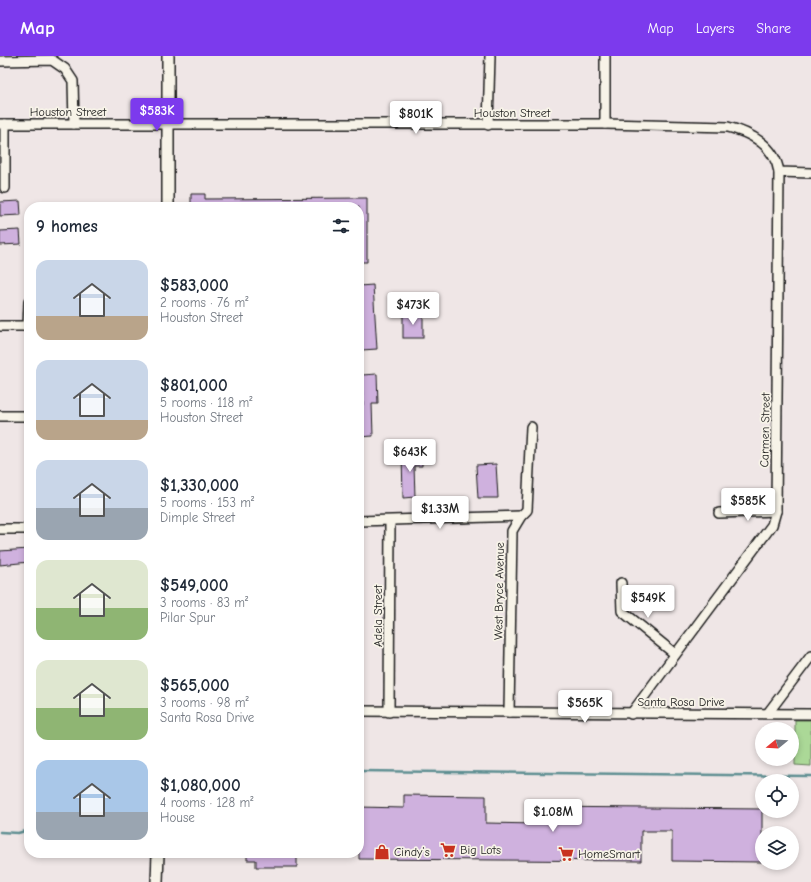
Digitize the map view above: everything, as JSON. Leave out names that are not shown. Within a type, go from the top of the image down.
[{"type":"street","points":[[168,56],[168,202]]},
{"type":"street","points":[[488,125],[490,56]]},
{"type":"street","points":[[605,56],[605,124]]},
{"type":"street","points":[[0,61],[52,60],[65,69],[73,82],[74,124]]},
{"type":"street","points":[[2,124],[5,188]]},
{"type":"street","name":"Houston Street","points":[[2,124],[605,124],[728,127],[743,131],[763,143],[778,163],[779,172]]},
{"type":"street","points":[[779,172],[811,173]]},
{"type":"street","name":"Carmen Street","points":[[631,714],[772,525],[776,511],[779,172]]},
{"type":"street","points":[[0,326],[24,326]]},
{"type":"street","points":[[0,416],[24,416]]},
{"type":"street","name":"West Bryce Avenue","points":[[509,712],[512,531],[521,516],[527,510],[531,427]]},
{"type":"street","points":[[719,513],[776,511]]},
{"type":"street","points":[[364,521],[521,516]]},
{"type":"street","name":"Adela Street","points":[[389,712],[390,521]]},
{"type":"street","points":[[0,529],[24,529]]},
{"type":"street","points":[[620,583],[622,611],[675,654]]},
{"type":"street","points":[[768,713],[811,656]]},
{"type":"street","name":"Santa Rosa Drive","points":[[364,712],[811,714]]},
{"type":"street","points":[[157,882],[158,858]]},
{"type":"green space","points":[[795,720],[811,720],[811,766],[799,765],[799,722],[795,722]]},
{"type":"building","points":[[191,194],[205,194],[205,199],[367,198],[367,262],[364,262],[364,202],[191,202]]},
{"type":"building","points":[[20,201],[21,215],[0,216],[0,202]]},
{"type":"building","points":[[20,230],[21,244],[0,245],[0,231]]},
{"type":"building","points":[[373,285],[377,349],[364,350],[364,286]]},
{"type":"building","points":[[403,314],[423,314],[423,338],[403,338]]},
{"type":"building","points":[[377,374],[378,404],[372,404],[373,436],[364,437],[364,375]]},
{"type":"building","points":[[402,453],[422,453],[422,466],[414,466],[415,497],[403,498]]},
{"type":"building","points":[[496,464],[498,498],[478,498],[476,465]]},
{"type":"building","points":[[24,549],[24,563],[0,565],[0,551]]},
{"type":"building","points":[[404,795],[486,796],[486,823],[536,824],[536,807],[755,809],[755,818],[762,818],[762,826],[755,826],[755,862],[672,861],[672,831],[641,831],[641,861],[359,859],[364,858],[364,807],[404,808]]},
{"type":"building","points":[[247,858],[297,858],[297,867],[256,867],[256,860],[247,860]]},
{"type":"waterway","points":[[364,771],[811,776]]},
{"type":"waterway","points":[[0,832],[18,833],[24,831]]},
{"type":"place","name":"Big Lots","points":[[448,850]]},
{"type":"place","name":"Cindy’s","points":[[382,852]]},
{"type":"place","name":"HomeSmart","points":[[566,854]]}]
